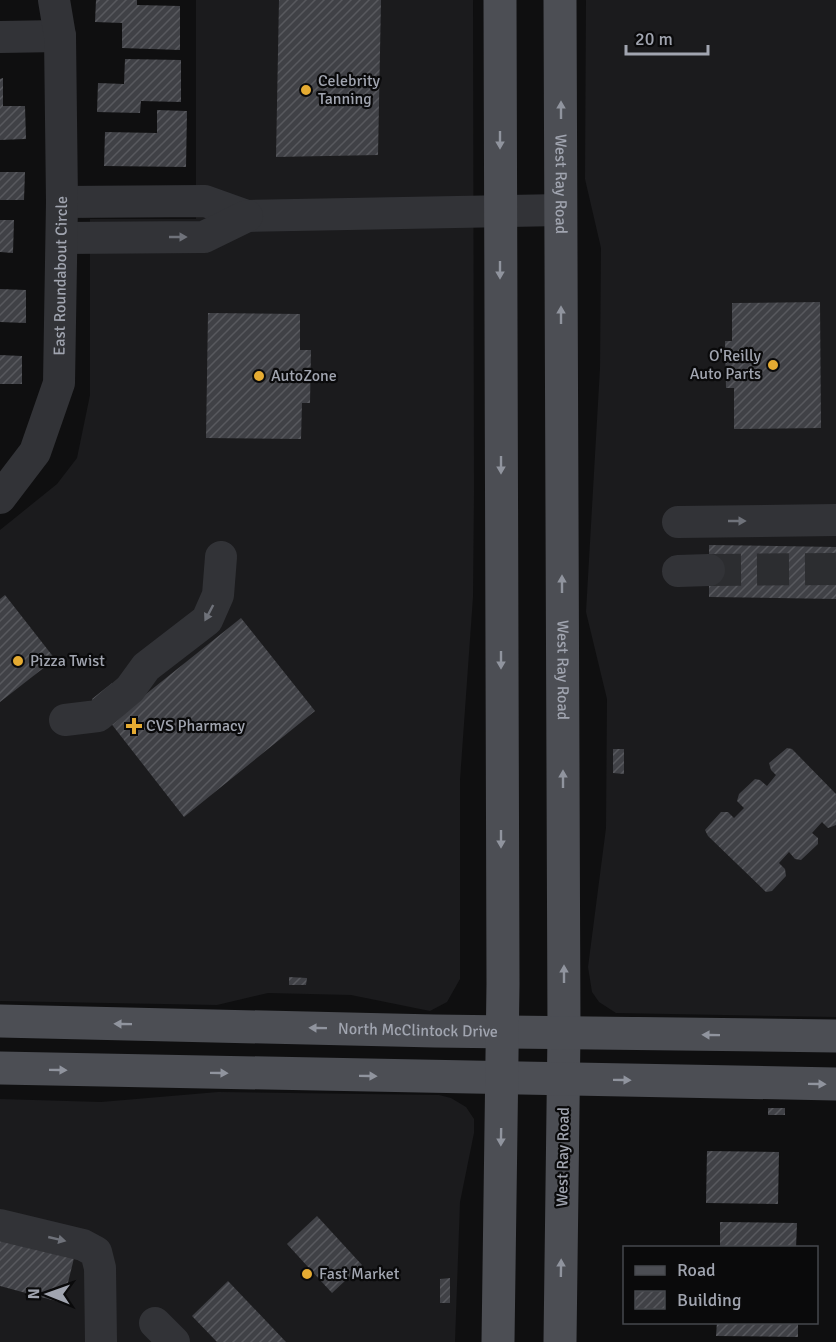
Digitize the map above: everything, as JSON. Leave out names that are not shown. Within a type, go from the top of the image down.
[{"type":"main road","points":[[498,1342],[502,1079],[500,0]]},
{"type":"main road","name":"West Ray Road","points":[[560,0],[564,1032],[560,1342]]},
{"type":"main road","name":"North McClintock Drive","points":[[0,1021],[502,1032],[836,1036]]},
{"type":"main road","points":[[0,1068],[836,1084]]},
{"type":"street","name":"East Roundabout Circle","points":[[0,498],[35,452],[59,383],[62,238],[60,36],[54,0]]},
{"type":"street","points":[[0,37],[60,36]]},
{"type":"street","points":[[62,202],[205,201],[247,216],[561,210]]},
{"type":"street","points":[[62,238],[204,237],[247,216]]},
{"type":"street","points":[[678,522],[836,520]]},
{"type":"street","points":[[65,720],[98,716],[130,689],[146,667],[207,620],[219,595],[220,557]]},
{"type":"street","points":[[0,1225],[83,1245],[96,1252],[100,1268],[101,1342]]},
{"type":"shaded area","points":[[196,0],[473,0],[473,597],[460,780],[460,979],[447,1002],[430,1011],[351,995],[268,993],[217,1005],[0,1001],[0,530],[57,484],[77,458],[90,395],[90,219],[196,219]]},
{"type":"shaded area","points":[[586,0],[836,0],[836,1017],[616,1013],[599,1002],[592,992],[588,967],[606,828],[607,699],[586,612],[600,368],[601,248],[585,179]]},
{"type":"shaded area","points":[[218,1092],[439,1095],[451,1098],[466,1107],[474,1119],[474,1133],[460,1202],[455,1342],[0,1342],[0,1099],[101,1102]]},
{"type":"building","points":[[96,0],[137,0],[137,5],[180,6],[180,50],[122,48],[122,23],[95,22]]},
{"type":"building","points":[[279,0],[381,0],[378,155],[276,157]]},
{"type":"building","points":[[125,59],[181,60],[181,102],[141,101],[140,113],[97,112],[98,83],[124,84]]},
{"type":"building","points":[[3,78],[3,106],[25,106],[26,139],[0,140],[0,79]]},
{"type":"building","points":[[157,110],[187,111],[186,167],[104,166],[105,132],[157,133]]},
{"type":"building","points":[[0,172],[25,172],[24,200],[0,200]]},
{"type":"building","points":[[0,220],[14,220],[13,253],[0,252]]},
{"type":"building","points":[[0,289],[26,290],[26,323],[0,322]]},
{"type":"building","name":"O'Reilly Auto Parts","points":[[820,302],[821,428],[734,429],[734,388],[726,388],[725,341],[732,341],[732,303]]},
{"type":"building","name":"AutoZone","points":[[208,313],[300,314],[300,350],[311,350],[310,403],[302,403],[301,439],[206,438]]},
{"type":"building","points":[[0,355],[22,356],[22,384],[0,384]]},
{"type":"building","points":[[709,545],[836,547],[836,599],[709,597]]},
{"type":"building","points":[[5,595],[55,659],[0,702],[0,599]]},
{"type":"building","name":"CVS Pharmacy","points":[[241,618],[315,711],[184,817],[92,699],[112,683],[131,706]]},
{"type":"building","points":[[787,748],[792,749],[836,794],[836,825],[828,828],[822,822],[812,833],[818,838],[818,844],[801,860],[795,859],[789,852],[779,863],[785,869],[786,876],[772,891],[766,892],[708,836],[705,830],[721,812],[728,812],[734,818],[744,808],[737,801],[739,794],[755,779],[767,786],[776,775],[769,763]]},
{"type":"building","points":[[613,749],[624,749],[624,774],[613,773]]},
{"type":"building","points":[[289,977],[307,978],[306,985],[289,985]]},
{"type":"building","points":[[768,1108],[785,1108],[785,1115],[768,1115]]},
{"type":"building","points":[[707,1151],[779,1152],[778,1204],[706,1203]]},
{"type":"building","points":[[317,1216],[362,1265],[332,1293],[287,1244]]},
{"type":"building","points":[[720,1222],[797,1223],[796,1246],[720,1246]]},
{"type":"building","points":[[0,1235],[75,1254],[63,1303],[0,1286]]},
{"type":"building","points":[[450,1278],[450,1303],[440,1303],[440,1279]]},
{"type":"building","points":[[228,1281],[286,1342],[217,1342],[192,1316]]},
{"type":"building","points":[[717,1324],[798,1324],[798,1337],[716,1336]]},
{"type":"tunnel","points":[[709,570],[836,569]]},
{"type":"place","name":"Celebrity Tanning","points":[[306,90]]},
{"type":"place","name":"O'Reilly Auto Parts","points":[[773,365]]},
{"type":"place","name":"AutoZone","points":[[259,376]]},
{"type":"place","name":"Pizza Twist","points":[[18,661]]},
{"type":"place","name":"CVS Pharmacy","points":[[134,726]]},
{"type":"place","name":"Fast Market","points":[[307,1274]]}]
